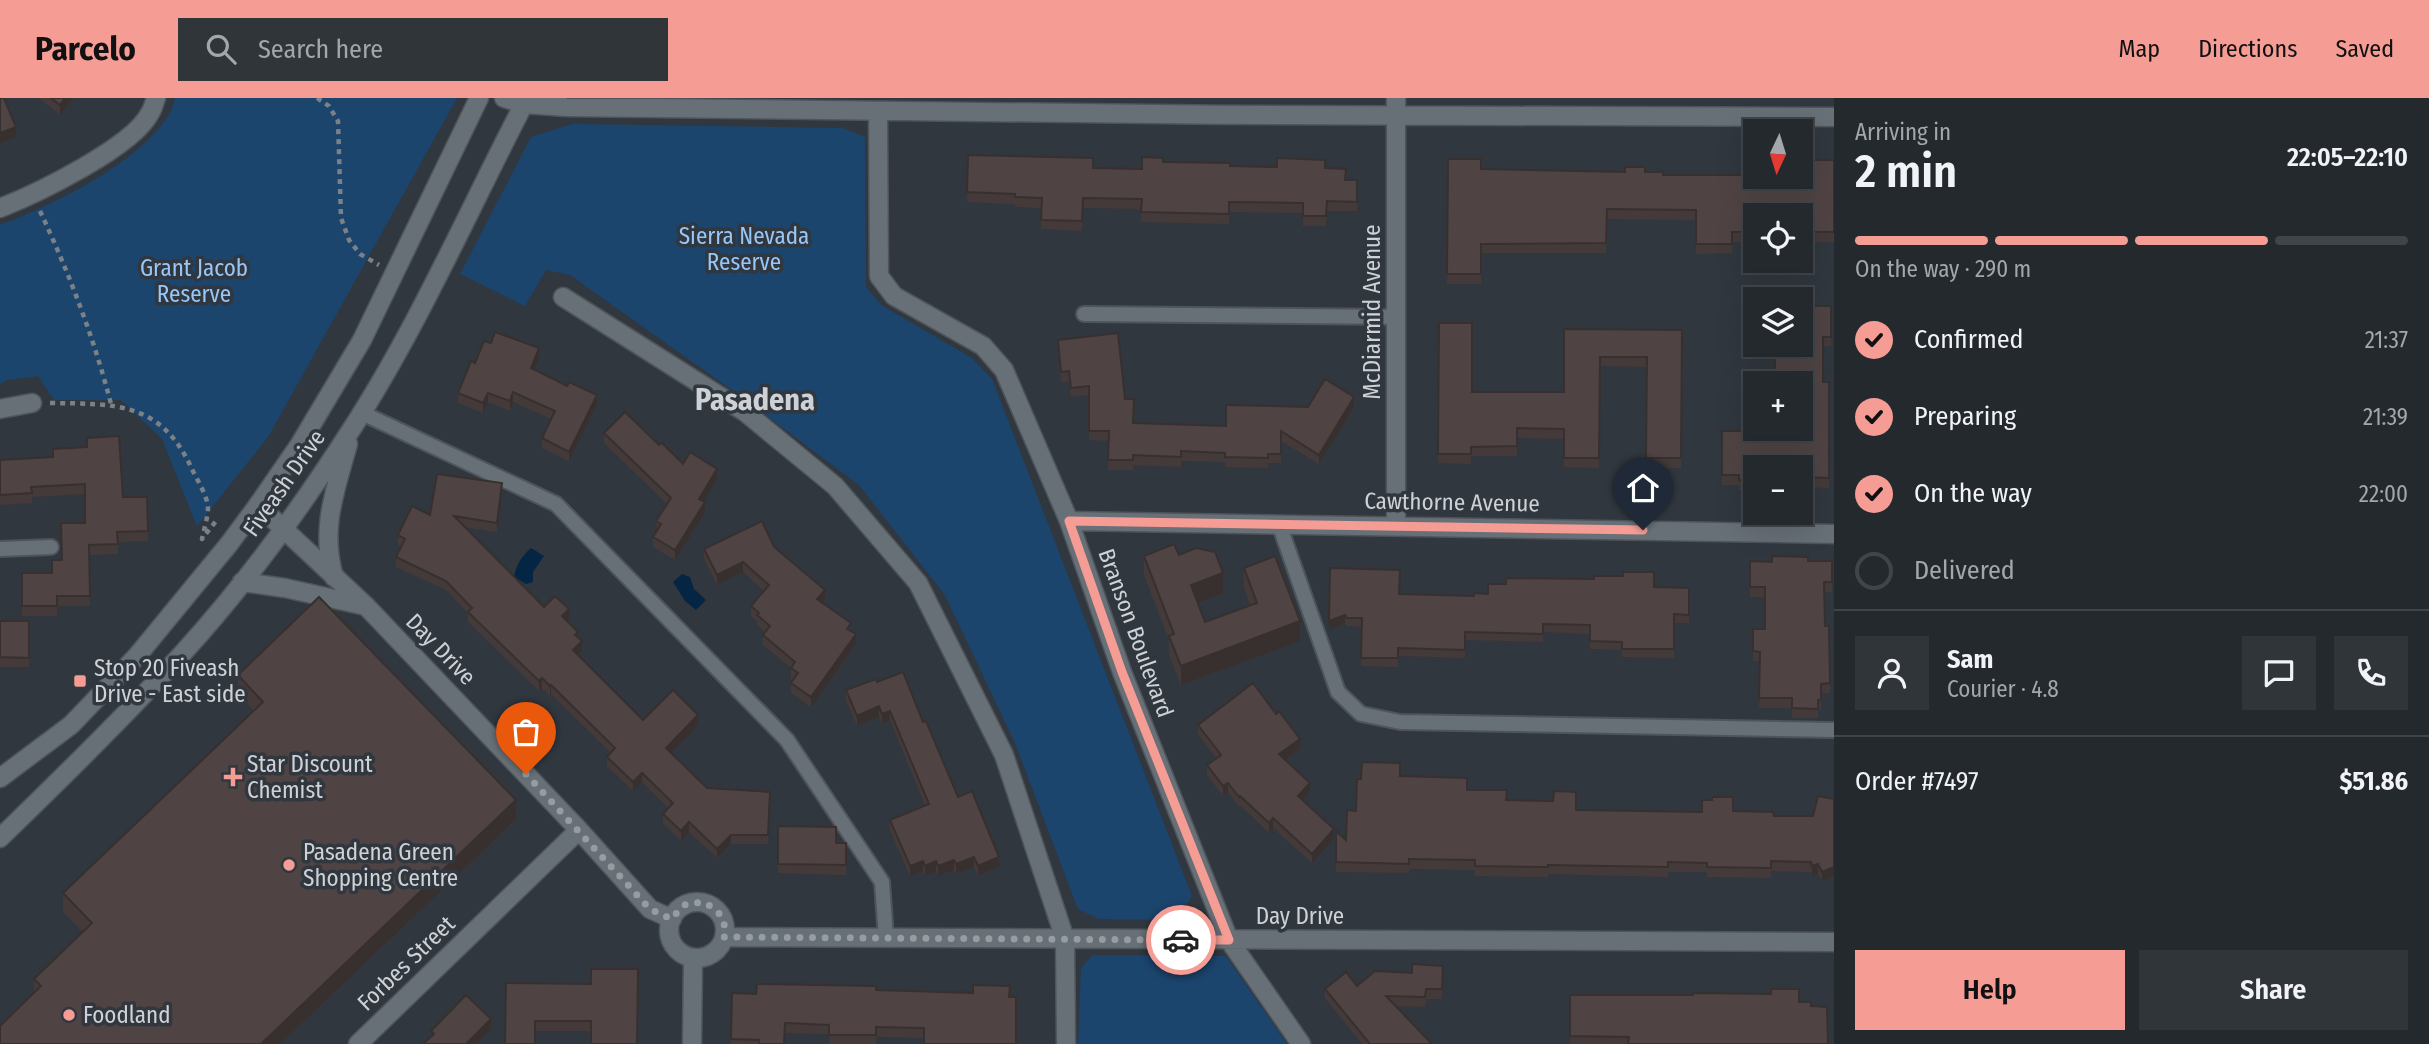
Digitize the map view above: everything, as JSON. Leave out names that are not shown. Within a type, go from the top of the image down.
[{"type":"street","points":[[0,208],[58,183],[125,140],[150,115],[156,98]]},
{"type":"street","name":"Fiveash Drive","points":[[0,778],[71,725],[137,656],[258,505],[331,394],[362,341],[479,98]]},
{"type":"street","points":[[504,98],[580,107],[878,112],[1396,117],[1834,117]]},
{"type":"street","name":"McDiarmid Avenue","points":[[1396,98],[1396,526]]},
{"type":"street","name":"Fiveash Drive","points":[[0,838],[183,654],[284,529],[362,413],[421,311],[525,101]]},
{"type":"street","name":"Branson Boulevard","points":[[878,112],[879,276],[894,296],[983,346],[1004,370],[1069,521],[1122,672],[1229,940],[1301,1044]]},
{"type":"street","points":[[564,297],[745,412],[835,486],[918,583],[1004,755],[1065,939],[1066,1044]]},
{"type":"street","points":[[0,409],[32,403]]},
{"type":"street","points":[[334,577],[327,554],[329,515],[351,430]]},
{"type":"street","name":"Day Drive","points":[[258,505],[366,606],[579,830],[650,909],[671,919]]},
{"type":"street","name":"Cawthorne Avenue","points":[[1069,521],[1834,534]]},
{"type":"street","points":[[242,582],[285,588],[366,606]]},
{"type":"street","name":"Forbes Street","points":[[358,1044],[579,830]]},
{"type":"street","points":[[702,902],[718,911],[723,919],[724,937],[716,951],[701,958],[693,958],[678,950],[673,943],[670,936],[671,919],[684,905],[702,902]]},
{"type":"street","name":"Day Drive","points":[[724,937],[1834,942]]},
{"type":"street","points":[[692,1044],[693,958]]},
{"type":"lane","points":[[1084,314],[1396,317]]},
{"type":"lane","points":[[362,413],[556,504],[787,740],[882,882],[886,938]]},
{"type":"lane","points":[[1279,524],[1338,692],[1361,714],[1400,722],[1834,730]]},
{"type":"lane","points":[[0,549],[51,547]]},
{"type":"path","points":[[317,98],[329,106],[338,121],[341,218],[349,240],[360,254],[395,272]]},
{"type":"path","points":[[32,194],[78,298],[102,368],[111,404]]},
{"type":"path","points":[[32,403],[111,404],[143,414],[169,432],[187,460],[208,505],[202,539],[216,521]]},
{"type":"green space","name":"Grant Jacob Reserve","points":[[175,98],[457,98],[268,437],[197,526],[162,439],[121,400],[54,400],[38,376],[7,380],[0,384],[0,225],[68,195],[113,168],[152,136],[168,116]]},
{"type":"green space","name":"Sierra Nevada Reserve","points":[[572,124],[843,128],[865,137],[866,287],[881,305],[972,358],[992,379],[1192,896],[1176,920],[1099,919],[1078,909],[1015,743],[945,595],[859,485],[739,395],[570,275],[546,270],[525,306],[460,274],[531,137]]},
{"type":"green space","points":[[1092,955],[1226,956],[1287,1044],[1078,1044],[1081,968]]},
{"type":"shaded area","points":[[531,548],[544,556],[533,572],[533,582],[526,584],[514,577],[520,561]]},
{"type":"shaded area","points":[[682,574],[690,577],[694,589],[706,600],[696,610],[685,601],[673,582]]},
{"type":"building","points":[[0,98],[4,98],[16,127],[0,133]]},
{"type":"building","points":[[51,98],[65,98],[60,105]]},
{"type":"building","points":[[968,155],[1093,158],[1093,168],[1142,169],[1142,157],[1163,158],[1163,162],[1277,167],[1277,158],[1325,160],[1325,168],[1346,169],[1345,180],[1357,180],[1357,202],[1327,201],[1326,216],[1303,216],[1303,203],[1229,202],[1229,214],[1141,212],[1142,199],[1083,198],[1082,221],[1041,220],[1042,198],[967,192]]},
{"type":"building","points":[[1448,159],[1481,159],[1481,169],[1625,172],[1625,167],[1645,167],[1645,172],[1663,172],[1663,175],[1743,175],[1743,189],[1813,189],[1813,160],[1834,160],[1834,232],[1813,232],[1813,203],[1743,203],[1743,232],[1732,232],[1732,244],[1696,244],[1696,210],[1607,209],[1606,243],[1481,244],[1481,274],[1447,274]]},
{"type":"building","points":[[1813,306],[1831,306],[1831,337],[1823,337],[1823,382],[1829,382],[1829,478],[1813,477],[1813,455],[1743,455],[1743,480],[1739,480],[1739,475],[1722,475],[1722,431],[1743,431],[1743,441],[1813,441],[1813,371],[1775,371],[1775,357],[1813,357]]},
{"type":"building","points":[[1439,323],[1472,323],[1472,392],[1564,392],[1564,329],[1682,330],[1681,458],[1646,458],[1647,357],[1600,357],[1599,458],[1564,458],[1564,429],[1517,428],[1517,446],[1471,447],[1471,454],[1438,454]]},
{"type":"building","points":[[495,332],[539,348],[531,368],[567,386],[569,382],[597,395],[569,452],[542,438],[555,411],[513,392],[510,401],[488,393],[483,403],[458,393],[471,361],[475,363],[484,341],[491,343]]},
{"type":"building","points":[[1118,333],[1125,399],[1134,399],[1133,423],[1226,426],[1226,405],[1308,407],[1325,379],[1354,397],[1319,455],[1281,431],[1281,454],[1268,454],[1268,458],[1225,457],[1225,453],[1181,451],[1181,457],[1133,455],[1133,460],[1108,460],[1109,431],[1089,431],[1089,386],[1071,388],[1069,371],[1061,372],[1058,340]]},
{"type":"building","points":[[625,412],[683,464],[690,452],[717,469],[699,499],[705,502],[675,550],[653,537],[661,524],[656,521],[671,498],[604,433]]},
{"type":"building","points":[[119,436],[123,497],[147,497],[148,531],[117,532],[118,544],[89,545],[90,596],[57,596],[57,606],[22,606],[22,573],[52,573],[52,560],[62,560],[61,523],[85,523],[85,484],[31,487],[32,493],[0,495],[0,460],[53,457],[53,449],[87,447],[87,438]]},
{"type":"building","points":[[437,474],[502,483],[497,523],[454,516],[544,607],[555,596],[569,609],[562,616],[578,632],[575,635],[582,641],[573,650],[643,720],[673,690],[698,715],[666,748],[707,788],[770,792],[768,835],[731,835],[717,849],[689,822],[681,831],[663,814],[673,803],[642,773],[633,782],[607,757],[615,748],[551,685],[542,678],[539,681],[468,612],[472,608],[446,581],[396,557],[405,539],[398,535],[412,506],[430,515]]},
{"type":"building","points":[[762,521],[774,547],[825,590],[817,599],[851,623],[847,629],[856,634],[811,697],[791,683],[798,673],[791,668],[795,662],[763,635],[770,626],[751,606],[769,585],[743,562],[717,575],[704,549]]},
{"type":"building","points":[[1174,544],[1179,555],[1196,548],[1215,552],[1223,573],[1191,585],[1205,622],[1257,603],[1244,568],[1275,556],[1300,621],[1181,666],[1169,636],[1174,634],[1144,556]]},
{"type":"building","points":[[1772,556],[1832,561],[1832,582],[1824,582],[1825,626],[1829,626],[1830,683],[1821,684],[1818,709],[1792,708],[1792,698],[1759,698],[1760,652],[1753,651],[1753,629],[1765,629],[1765,587],[1750,587],[1750,561],[1772,562]]},
{"type":"building","points":[[1330,568],[1400,570],[1399,594],[1474,596],[1474,593],[1488,594],[1488,584],[1506,584],[1506,578],[1594,579],[1594,576],[1623,576],[1623,572],[1654,572],[1654,587],[1689,588],[1689,615],[1674,614],[1674,649],[1622,649],[1622,642],[1590,641],[1590,625],[1543,624],[1543,634],[1465,632],[1465,650],[1398,648],[1398,658],[1361,658],[1362,618],[1347,618],[1345,615],[1329,621]]},
{"type":"building","name":"Pasadena Green Shopping Centre","points":[[319,597],[516,800],[261,1044],[0,1044],[0,1026],[41,986],[34,979],[92,923],[63,893],[263,702],[238,675]]},
{"type":"building","points":[[0,621],[29,621],[29,658],[0,657]]},
{"type":"building","points":[[903,672],[958,797],[972,791],[999,857],[978,866],[974,857],[956,864],[954,860],[938,866],[936,861],[925,866],[923,861],[910,866],[890,820],[929,804],[890,711],[882,714],[879,706],[857,716],[846,690]]},
{"type":"building","points":[[1253,683],[1276,714],[1279,711],[1300,739],[1279,754],[1310,783],[1298,796],[1334,829],[1312,854],[1273,818],[1269,823],[1239,797],[1228,783],[1223,786],[1207,765],[1221,755],[1198,725]]},
{"type":"building","points":[[1362,762],[1400,763],[1400,776],[1467,778],[1467,790],[1507,790],[1506,800],[1553,801],[1554,791],[1576,792],[1576,810],[1702,812],[1702,800],[1733,797],[1733,811],[1773,812],[1774,816],[1813,816],[1818,796],[1834,799],[1834,867],[1822,872],[1818,864],[1812,866],[1811,862],[1771,861],[1771,868],[1707,867],[1707,863],[1668,862],[1668,867],[1548,867],[1475,866],[1475,860],[1409,859],[1409,864],[1336,862],[1336,831],[1346,840],[1347,810],[1356,811],[1357,779],[1361,779]]},
{"type":"building","points":[[778,826],[836,827],[836,843],[846,843],[846,865],[778,864]]},
{"type":"building","points":[[1412,964],[1443,966],[1442,989],[1426,989],[1425,997],[1386,996],[1430,1044],[1370,1044],[1325,989],[1346,972],[1357,986],[1375,971],[1412,973]]},
{"type":"building","points":[[591,969],[638,969],[637,1044],[591,1044],[591,1021],[535,1021],[535,1044],[505,1044],[506,983],[591,984]]},
{"type":"building","points":[[757,984],[876,986],[876,990],[973,993],[973,985],[1010,986],[1009,997],[1016,997],[1016,1044],[924,1044],[924,1028],[876,1027],[876,1035],[829,1035],[829,1025],[785,1023],[784,1044],[759,1044],[759,1040],[731,1039],[732,993],[756,994]]},
{"type":"building","points":[[1771,989],[1799,989],[1799,1002],[1811,1002],[1811,1006],[1827,1007],[1828,1044],[1628,1044],[1629,1037],[1570,1036],[1570,995],[1771,994]]},
{"type":"building","points":[[466,995],[491,1019],[466,1044],[423,1044],[434,1034],[431,1031]]},
{"type":"way so far","points":[[526,774],[650,909],[671,919],[684,905],[702,902],[718,911],[726,928],[724,937],[1181,940]]},
{"type":"place","name":"Stop 20 Fiveash Drive - East side","points":[[80,681]]},
{"type":"place","name":"Star Discount Chemist","points":[[233,777]]},
{"type":"place","name":"Pasadena Green Shopping Centre","points":[[289,865]]},
{"type":"place","name":"Foodland","points":[[69,1015]]},
{"type":"district","name":"Pasadena","points":[[755,400]]},
{"type":"route","points":[[1181,940],[1229,940],[1122,672],[1069,521],[1643,530]]}]
